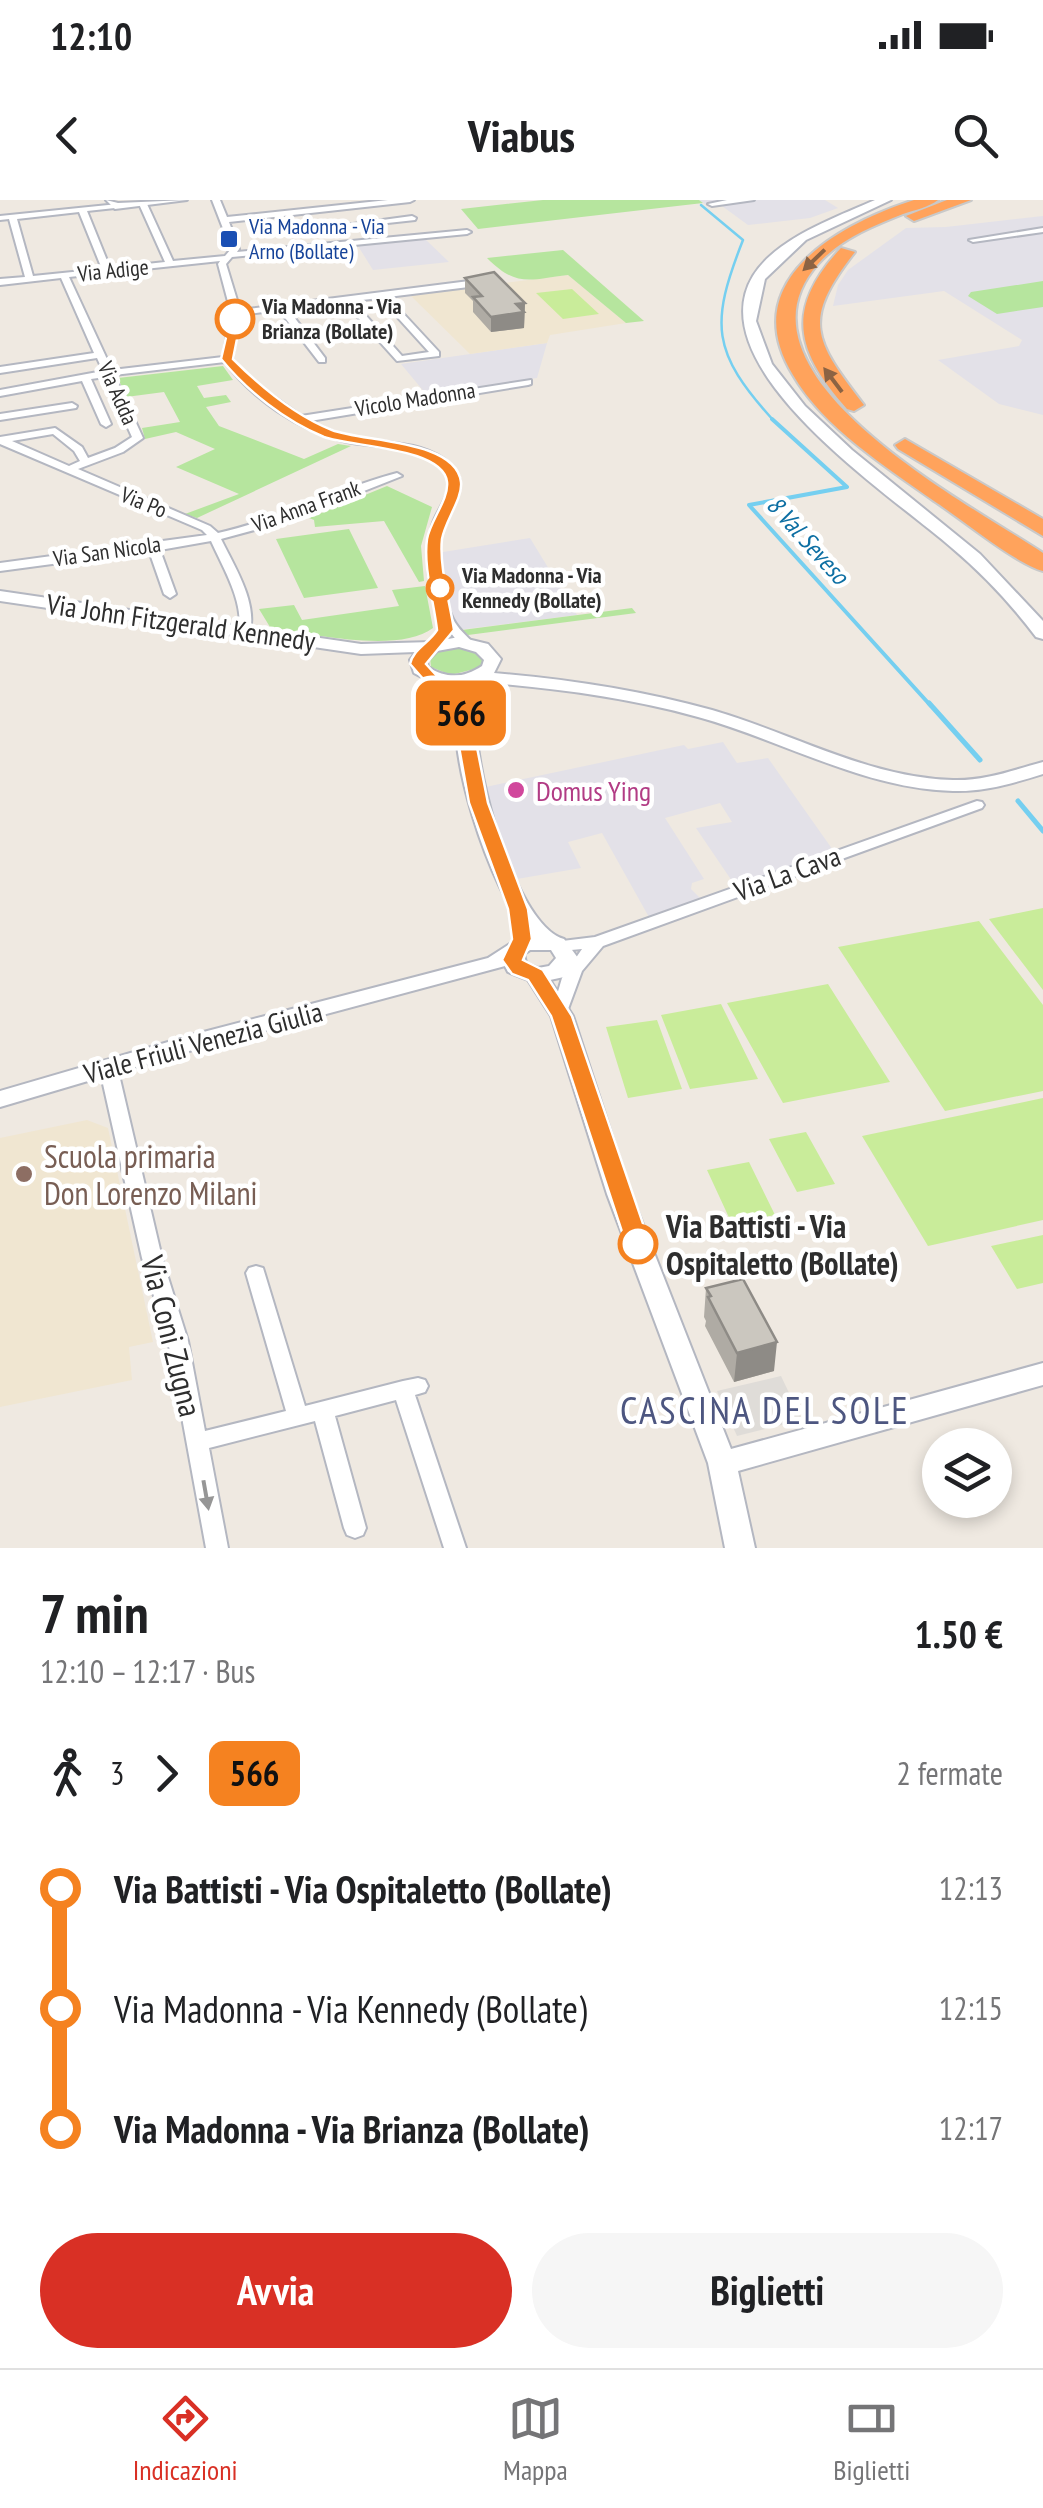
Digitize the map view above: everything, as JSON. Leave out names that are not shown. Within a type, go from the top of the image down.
[{"type":"highway","points":[[930,200],[872,221],[832,243],[800,273],[786,311],[788,337],[804,379],[827,406],[1043,589]]},
{"type":"highway","points":[[964,200],[894,224],[850,248],[821,280],[812,303],[813,341],[830,378],[861,411],[1043,545]]},
{"type":"highway","points":[[905,445],[1043,529]]},
{"type":"highway","points":[[880,450],[1043,564]]},
{"type":"main road","points":[[885,200],[827,222],[802,236],[767,266],[749,302],[759,353],[774,381],[808,422],[970,554],[1043,632]]},
{"type":"street","points":[[0,218],[113,203],[182,200]]},
{"type":"street","points":[[216,200],[234,239],[223,274],[236,313],[227,359]]},
{"type":"street","points":[[226,220],[410,200]]},
{"type":"street","points":[[712,204],[750,200]]},
{"type":"street","points":[[397,202],[430,236]]},
{"type":"street","points":[[143,204],[170,264]]},
{"type":"street","points":[[328,209],[358,245]]},
{"type":"street","points":[[82,210],[107,271]]},
{"type":"street","points":[[12,216],[30,279]]},
{"type":"street","points":[[342,226],[412,218]]},
{"type":"street","points":[[973,240],[1043,230]]},
{"type":"street","name":"Via Adige","points":[[0,282],[467,232]]},
{"type":"street","name":"Via Adda","points":[[64,276],[138,440],[67,470]]},
{"type":"street","points":[[236,313],[496,280]]},
{"type":"street","points":[[347,300],[400,359],[436,354],[382,296]]},
{"type":"street","points":[[282,308],[322,360]]},
{"type":"street","points":[[0,370],[100,355]]},
{"type":"street","points":[[0,393],[110,373],[227,359]]},
{"type":"street","points":[[227,359],[246,382],[302,419],[336,436],[425,454],[450,471],[455,487],[440,516],[434,542],[446,622],[434,646],[420,656],[426,673],[461,712]]},
{"type":"street","points":[[85,377],[106,424]]},
{"type":"street","name":"Vicolo Madonna","points":[[302,419],[528,382]]},
{"type":"street","points":[[0,417],[72,406]]},
{"type":"street","points":[[0,440],[55,432],[78,450],[86,463]]},
{"type":"street","name":"Via Po","points":[[0,440],[206,528],[214,536]]},
{"type":"street","name":"Via Anna Frank","points":[[214,536],[270,523],[357,486],[397,476]]},
{"type":"street","points":[[214,536],[248,623],[245,632]]},
{"type":"street","name":"Via San Nicola","points":[[0,567],[214,536]]},
{"type":"street","points":[[152,545],[170,594]]},
{"type":"street","name":"Via John Fitzgerald Kennedy","points":[[0,596],[361,648],[467,643]]},
{"type":"street","points":[[225,630],[243,608]]},
{"type":"street","points":[[446,622],[467,643],[487,651],[492,664]]},
{"type":"street","name":"Via John Fitzgerald Kennedy","points":[[361,648],[426,673]]},
{"type":"street","points":[[492,664],[462,694],[461,712],[479,803],[518,914],[562,1010],[618,1194],[722,1462],[740,1548]]},
{"type":"street","points":[[492,664],[548,682],[706,713],[864,770],[913,783],[987,786],[1043,768]]},
{"type":"street","points":[[426,673],[548,682]]},
{"type":"street","name":"Via La Cava","points":[[540,958],[597,942],[977,805]]},
{"type":"street","points":[[466,970],[497,954],[512,935],[518,914]]},
{"type":"street","points":[[562,1010],[567,980],[578,961],[597,942]]},
{"type":"street","name":"Viale Friuli Venezia Giulia","points":[[0,1099],[466,970],[540,958]]},
{"type":"street","name":"Viale Friuli Venezia Giulia","points":[[407,987],[501,971],[540,958]]},
{"type":"street","name":"Via Coni Zugna","points":[[108,1066],[152,1258],[178,1341],[217,1548]]},
{"type":"street","points":[[256,1273],[298,1416]]},
{"type":"street","points":[[722,1462],[1043,1374]]},
{"type":"street","points":[[197,1442],[411,1388],[455,1548]]},
{"type":"street","points":[[322,1410],[356,1528]]},
{"type":"shaded area","points":[[699,200],[825,200],[838,208],[810,218],[748,225],[722,206],[709,207]]},
{"type":"shaded area","points":[[1043,216],[1043,415],[999,404],[938,360],[1019,346],[1022,340],[944,291],[833,306],[838,285],[848,270],[906,228]]},
{"type":"shaded area","points":[[424,238],[449,262],[373,270],[358,246]]},
{"type":"shaded area","points":[[568,275],[626,323],[550,335],[547,343],[470,354],[410,295]]},
{"type":"shaded area","points":[[547,343],[537,378],[426,394],[401,364]]},
{"type":"shaded area","points":[[530,538],[577,615],[457,630],[449,619],[437,553]]},
{"type":"shaded area","points":[[723,742],[737,763],[768,758],[835,853],[736,887],[696,828],[732,822],[720,803],[665,818],[704,879],[692,883],[691,889],[702,900],[650,919],[602,833],[568,842],[581,868],[511,880],[481,788],[684,745],[688,749]]},
{"type":"shaded area","points":[[87,1120],[108,1128],[153,1342],[129,1347],[132,1380],[0,1407],[0,1138]]},
{"type":"shaded area","points":[[781,1376],[802,1420],[737,1436],[717,1391]]},
{"type":"green space","points":[[543,200],[703,203],[478,229],[461,209]]},
{"type":"green space","points":[[563,250],[644,321],[626,323],[568,275],[523,279],[506,274],[487,258]]},
{"type":"green space","points":[[1043,281],[1043,307],[997,314],[968,296],[971,292]]},
{"type":"green space","points":[[572,289],[599,314],[563,319],[536,293]]},
{"type":"green space","points":[[223,366],[233,380],[197,386],[204,398],[226,395],[231,402],[206,407],[219,426],[304,459],[338,444],[351,446],[197,518],[185,514],[239,494],[176,467],[215,449],[176,432],[145,439],[142,428],[180,422],[164,392],[126,397],[118,378]]},
{"type":"green space","points":[[387,486],[432,507],[421,546],[424,581],[419,582],[384,521],[315,527],[314,520],[309,518]]},
{"type":"green space","points":[[349,529],[378,588],[304,598],[276,539]]},
{"type":"green space","points":[[425,586],[433,628],[399,640],[354,640],[270,627],[259,609],[294,605],[302,620],[399,606],[392,590]]},
{"type":"green space","points":[[632,608],[636,613],[468,635],[462,630]]},
{"type":"green space","points":[[441,649],[476,650],[485,658],[482,667],[451,675],[431,667],[430,657]]},
{"type":"green space","points":[[1043,908],[1043,990],[989,919]]},
{"type":"green space","points":[[979,921],[1043,1005],[1043,1091],[945,1111],[838,947]]},
{"type":"green space","points":[[828,984],[890,1082],[783,1103],[727,1003]]},
{"type":"green space","points":[[721,1004],[758,1079],[690,1089],[661,1015]]},
{"type":"green space","points":[[657,1020],[682,1089],[628,1098],[606,1027]]},
{"type":"green space","points":[[1043,1098],[1043,1220],[928,1246],[862,1136]]},
{"type":"green space","points":[[806,1132],[835,1184],[797,1192],[769,1139]]},
{"type":"green space","points":[[749,1162],[775,1215],[732,1224],[707,1170]]},
{"type":"green space","points":[[1043,1235],[1043,1283],[1017,1289],[991,1246]]},
{"type":"building","points":[[494,272],[525,303],[516,304],[524,312],[491,317],[473,297],[482,296],[465,278]]},
{"type":"building","points":[[743,1279],[777,1342],[737,1353],[706,1288]]},
{"type":"waterway","name":"8 Val Seveso","points":[[701,205],[743,240],[725,294],[722,336],[738,375],[773,420]]},
{"type":"waterway","name":"8 Val Seveso","points":[[773,420],[847,487],[749,505],[931,706]]},
{"type":"waterway","name":"8 Val Seveso","points":[[929,703],[980,760]]},
{"type":"waterway","name":"8 Val Seveso","points":[[1018,801],[1043,831]]},
{"type":"bus line","name":"566","points":[[235,319],[227,359],[260,393],[328,434],[414,450],[440,462],[453,476],[455,487],[440,516],[434,542],[446,630],[435,646],[420,656],[418,664],[461,712],[479,803],[518,909],[522,939],[513,960],[520,970],[536,975],[562,1016],[618,1194],[638,1244]]},
{"type":"place","name":"Via Madonna - Via Arno (Bollate)","points":[[229,239]]},
{"type":"place","name":"Via Madonna - Via Brianza (Bollate)","points":[[235,319]]},
{"type":"place","name":"Via Madonna - Via Kennedy (Bollate)","points":[[440,588]]},
{"type":"place","name":"Domus Ying","points":[[516,790]]},
{"type":"place","name":"Scuola primaria Don Lorenzo Milani","points":[[24,1174]]},
{"type":"place","name":"Via Battisti - Via Ospitaletto (Bollate)","points":[[638,1244]]},
{"type":"district","name":"CASCINA DEL SOLE","points":[[765,1409]]}]
